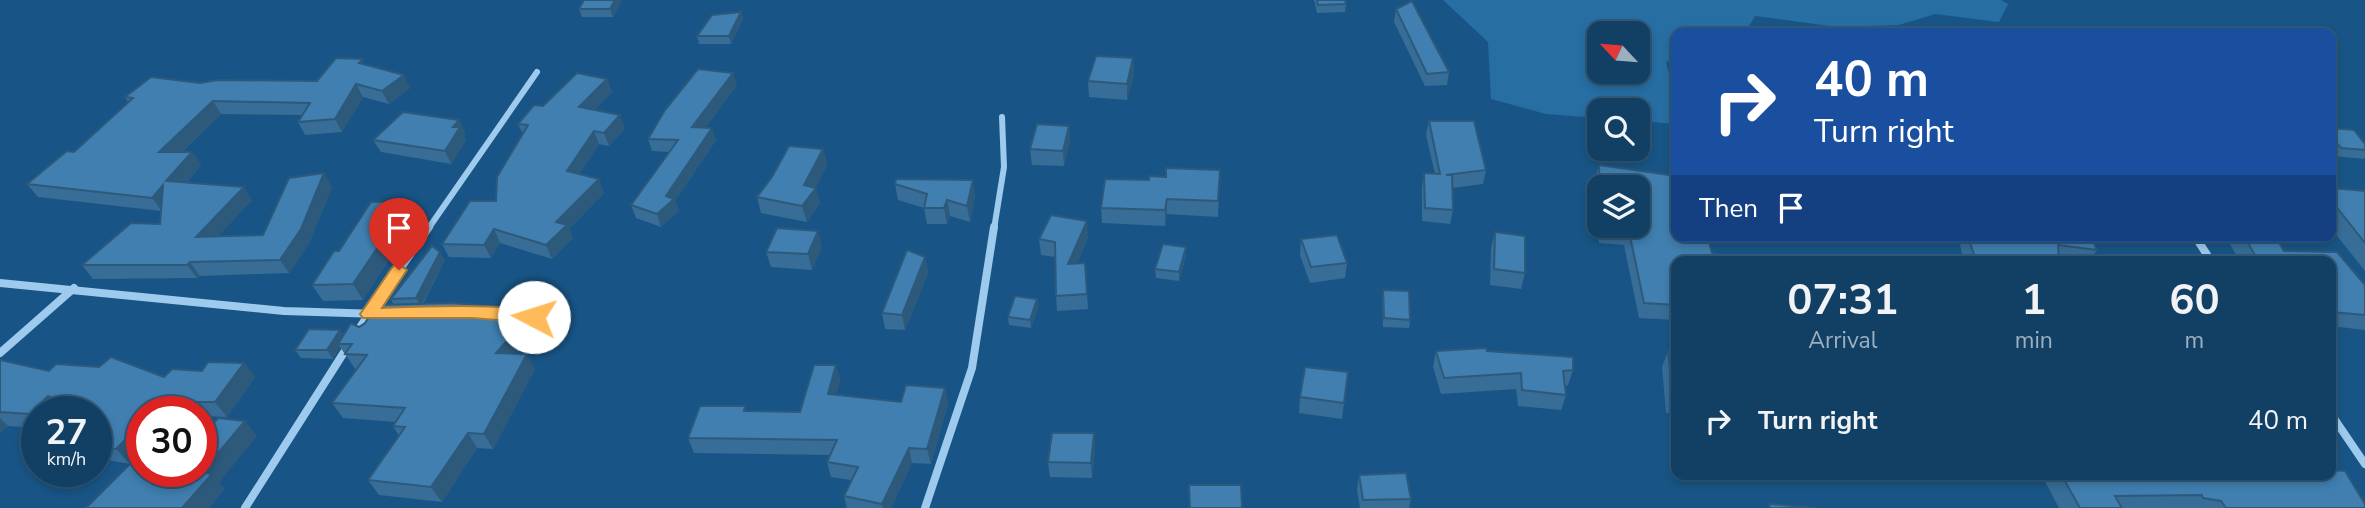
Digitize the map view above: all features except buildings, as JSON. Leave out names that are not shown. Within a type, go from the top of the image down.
[{"type":"street","points":[[245,508],[369,314],[537,72]]},
{"type":"street","points":[[925,508],[972,368],[1004,167],[1002,117]]},
{"type":"street","points":[[0,283],[74,288],[239,308],[393,314]]},
{"type":"street","points":[[0,353],[74,288]]},
{"type":"street","points":[[472,312],[534,317]]},
{"type":"street","points":[[2336,422],[2365,464]]},
{"type":"shaded area","points":[[1443,0],[2001,0],[2008,4],[1999,22],[1935,14],[1899,25],[1837,27],[1755,16],[1748,28],[1671,28],[1671,60],[1666,62],[1671,82],[1671,124],[1650,122],[1650,98],[1587,98],[1587,117],[1546,114],[1491,99],[1488,42]]},
{"type":"route","points":[[399,270],[369,314],[472,312],[534,317]]}]
